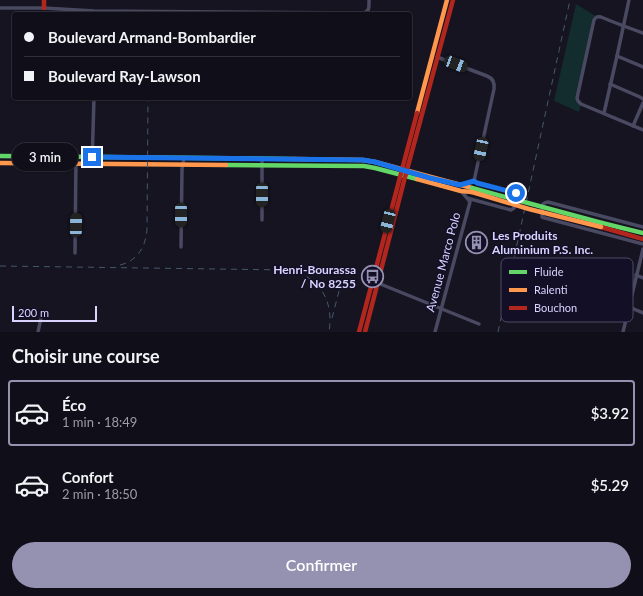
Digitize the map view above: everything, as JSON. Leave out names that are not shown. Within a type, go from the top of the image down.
[{"type":"street","points":[[44,0],[44,8]]},
{"type":"street","points":[[0,8],[44,8],[94,12],[365,12],[368,9],[369,0]]},
{"type":"street","points":[[359,332],[405,170],[435,56],[447,0]]},
{"type":"street","points":[[435,56],[453,0]]},
{"type":"street","points":[[604,113],[629,0]]},
{"type":"street","points":[[643,34],[624,25],[599,16],[597,17],[594,20],[577,98],[581,104],[643,130]]},
{"type":"street","points":[[435,56],[490,77],[494,82],[494,89],[474,181]]},
{"type":"street","points":[[617,56],[643,67]]},
{"type":"street","points":[[610,84],[643,99]]},
{"type":"street","points":[[92,164],[94,100]]},
{"type":"street","points":[[633,126],[643,103]]},
{"type":"street","points":[[0,156],[363,160],[460,185],[472,190],[601,225],[643,239]]},
{"type":"street","points":[[75,254],[76,157]]},
{"type":"street","points":[[181,246],[182,169],[184,158]]},
{"type":"street","points":[[262,159],[262,220]]},
{"type":"street","points":[[274,159],[274,166]]},
{"type":"street","points":[[0,163],[364,166],[461,191],[472,190]]},
{"type":"street","points":[[365,332],[379,282],[403,176]]},
{"type":"street","points":[[460,185],[474,181],[516,193],[518,196],[514,208],[511,210],[467,198],[461,191]]},
{"type":"street","name":"Avenue Marco Polo","points":[[435,332],[470,202],[467,198]]},
{"type":"street","points":[[643,228],[548,202],[545,202],[544,204],[542,217],[643,244]]},
{"type":"street","points":[[601,225],[643,233]]},
{"type":"street","points":[[633,289],[643,249]]},
{"type":"street","points":[[636,275],[643,278]]},
{"type":"street","points":[[373,281],[379,282],[479,324]]},
{"type":"street","points":[[633,309],[643,313]]},
{"type":"street","points":[[38,332],[41,318]]},
{"type":"street","points":[[623,332],[625,322]]},
{"type":"green space","points":[[576,4],[597,17],[595,18],[577,98],[581,104],[579,112],[554,101]]},
{"type":"railway","points":[[514,258],[570,0]]},
{"type":"railway","points":[[120,265],[136,257],[145,242],[147,229],[148,100]]},
{"type":"railway","points":[[0,266],[289,270],[300,273],[309,278],[323,292],[329,311],[329,332]]},
{"type":"railway","points":[[332,318],[343,276]]},
{"type":"railway","points":[[498,332],[501,318]]},
{"type":"traffic: fast","points":[[0,156],[294,159]]},
{"type":"traffic: fast","points":[[226,165],[364,166],[417,179]]},
{"type":"traffic: fast","points":[[472,188],[602,223]]},
{"type":"traffic: fast","points":[[602,223],[643,233]]},
{"type":"traffic: slow","points":[[417,113],[447,0]]},
{"type":"traffic: slow","points":[[294,159],[363,160],[472,188]]},
{"type":"traffic: slow","points":[[0,163],[226,165]]},
{"type":"traffic: slow","points":[[417,179],[461,191],[472,192]]},
{"type":"traffic: slow","points":[[472,192],[529,209],[601,227]]},
{"type":"traffic: jam","points":[[44,0],[44,8]]},
{"type":"traffic: jam","points":[[365,332],[453,0]]},
{"type":"traffic: jam","points":[[359,332],[417,113]]},
{"type":"traffic: jam","points":[[601,227],[643,239]]},
{"type":"place","name":"Les Produits Aluminium P.S. Inc.","points":[[477,242]]},
{"type":"place","name":"Henri-Bourassa / No 8255","points":[[372,276]]},
{"type":"route","points":[[92,157],[363,160],[460,185],[474,181],[516,193]]}]
